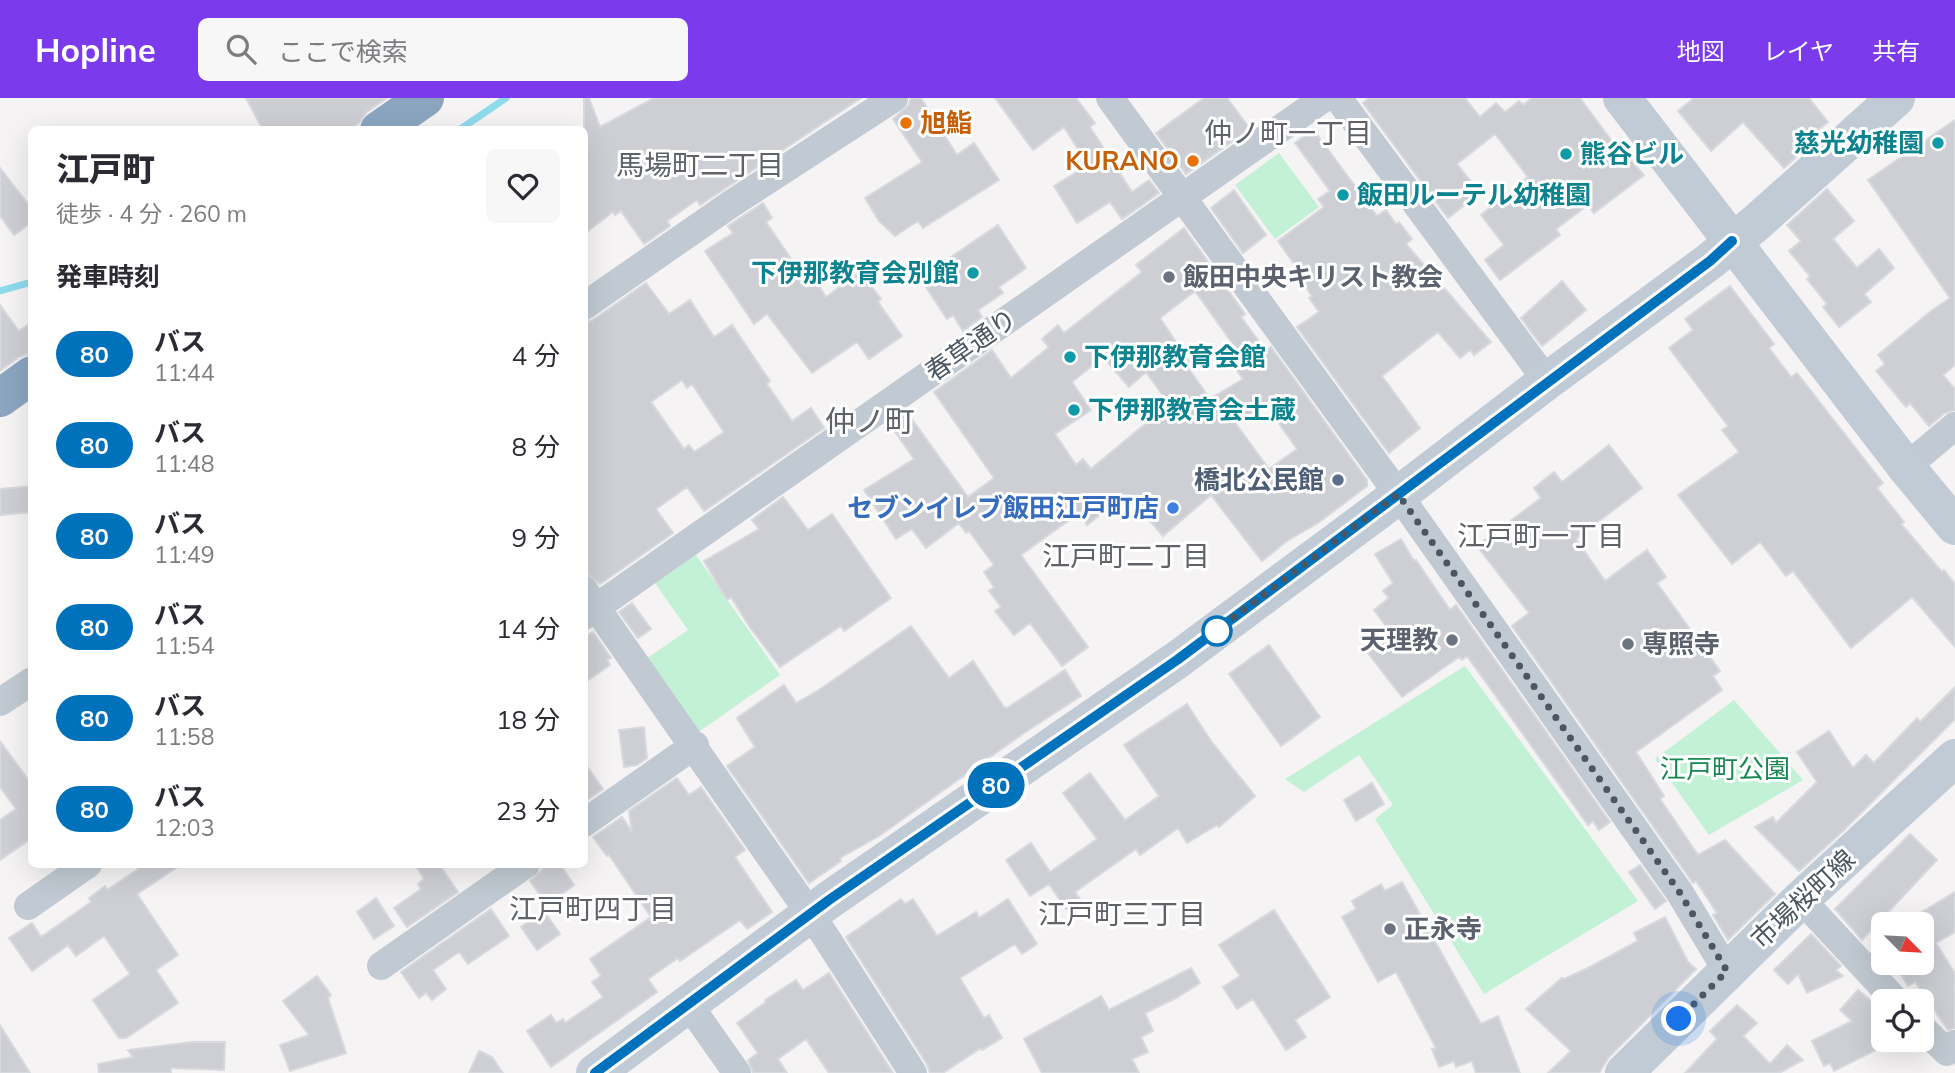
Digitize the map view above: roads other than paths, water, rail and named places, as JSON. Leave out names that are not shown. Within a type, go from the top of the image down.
[{"type":"highway","points":[[385,126],[425,98]]},
{"type":"highway","points":[[0,398],[28,378]]},
{"type":"street","points":[[588,303],[732,204],[894,98]]},
{"type":"street","points":[[1110,98],[1398,494],[1680,893],[1727,971]]},
{"type":"street","name":"春草通り","points":[[589,605],[1324,98]]},
{"type":"street","points":[[1338,98],[1547,381]]},
{"type":"street","points":[[1622,98],[1906,467],[1955,526]]},
{"type":"street","points":[[595,1073],[829,900],[1177,660],[1710,261],[1896,98]]},
{"type":"street","points":[[1906,467],[1955,426]]},
{"type":"street","points":[[589,605],[695,745],[913,1073]]},
{"type":"street","points":[[0,702],[28,684]]},
{"type":"street","points":[[588,820],[695,745]]},
{"type":"street","name":"市場桜町線","points":[[1624,1073],[1801,899],[1955,758]]},
{"type":"street","points":[[28,906],[82,868]]},
{"type":"street","points":[[382,966],[520,868]]},
{"type":"street","points":[[1801,899],[1885,989]]},
{"type":"street","points":[[689,1005],[737,1073]]},
{"type":"street","points":[[1934,1038],[1952,1052]]},
{"type":"waterway","points":[[465,126],[506,98]]},
{"type":"waterway","points":[[0,291],[28,283]]},
{"type":"place","name":"旭鮨","points":[[906,123]]},
{"type":"place","name":"慈光幼稚園","points":[[1938,143]]},
{"type":"place","name":"熊谷ビル","points":[[1566,154]]},
{"type":"place","name":"KURANO","points":[[1193,161]]},
{"type":"place","name":"飯田ルーテル幼稚園","points":[[1343,195]]},
{"type":"place","name":"下伊那教育会別館","points":[[973,273]]},
{"type":"place","name":"飯田中央キリスト教会","points":[[1169,277]]},
{"type":"place","name":"下伊那教育会館","points":[[1070,357]]},
{"type":"place","name":"下伊那教育会土蔵","points":[[1074,410]]},
{"type":"place","name":"橋北公民館","points":[[1338,480]]},
{"type":"place","name":"セブンイレブ飯田江戸町店","points":[[1173,508]]},
{"type":"place","name":"天理教","points":[[1452,640]]},
{"type":"place","name":"専照寺","points":[[1628,644]]},
{"type":"place","name":"正永寺","points":[[1390,929]]},
{"type":"district","name":"仲ノ町一丁目","points":[[1288,133]]},
{"type":"district","name":"馬場町二丁目","points":[[700,165]]},
{"type":"district","name":"仲ノ町","points":[[870,422]]},
{"type":"district","name":"江戸町一丁目","points":[[1541,536]]},
{"type":"district","name":"江戸町二丁目","points":[[1126,556]]},
{"type":"district","name":"江戸町四丁目","points":[[593,909]]},
{"type":"district","name":"江戸町三丁目","points":[[1122,914]]},
{"type":"park label","name":"江戸町公園","points":[[1725,769]]}]
